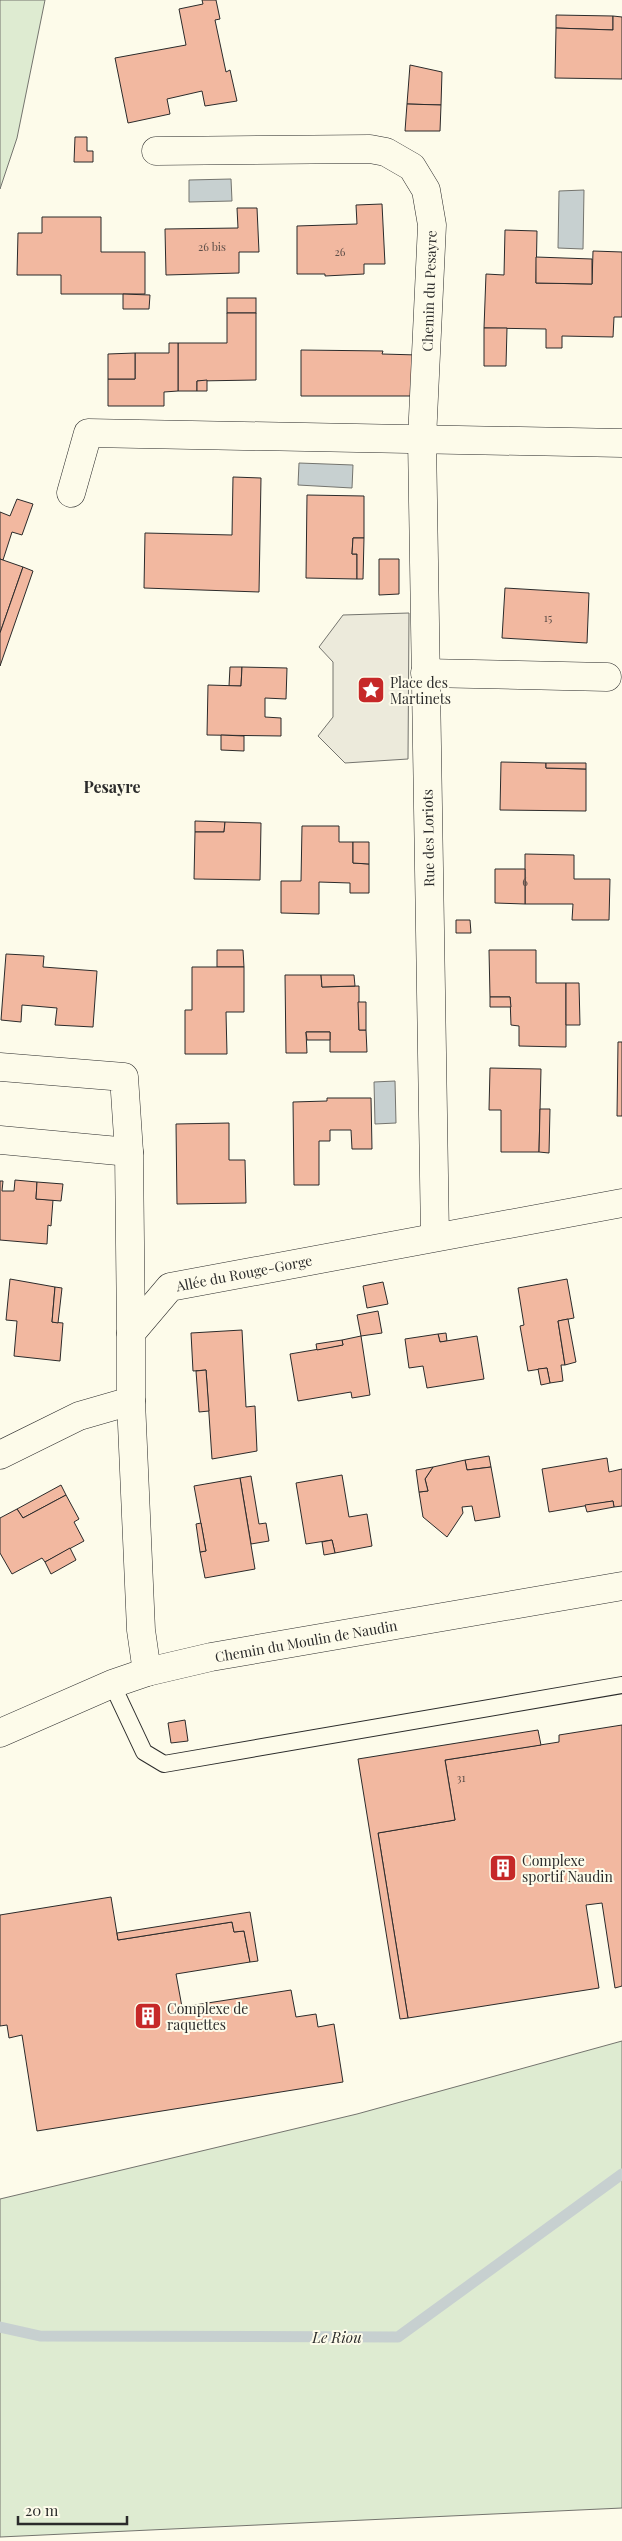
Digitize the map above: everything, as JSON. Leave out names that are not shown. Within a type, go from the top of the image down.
[{"type":"street","name":"Chemin du Pesayre","points":[[156,151],[370,149],[386,152],[412,167],[426,190],[432,225],[422,439]]},
{"type":"street","points":[[71,494],[88,433],[622,443]]},
{"type":"street","name":"Rue des Loriots","points":[[422,439],[435,1237]]},
{"type":"street","points":[[425,673],[607,677]]},
{"type":"street","points":[[0,1067],[124,1077],[129,1152],[131,1401],[142,1630],[147,1672]]},
{"type":"street","points":[[0,1140],[129,1152]]},
{"type":"street","name":"Allée du Rouge-Gorge","points":[[131,1334],[170,1287],[622,1203]]},
{"type":"street","points":[[0,1455],[79,1416],[131,1401]]},
{"type":"street","name":"Chemin du Moulin de Naudin","points":[[0,1733],[112,1684],[147,1672],[211,1657],[622,1586]]},
{"type":"lane","points":[[112,1684],[144,1752],[164,1764],[622,1685]]},
{"type":"green space","points":[[0,0],[45,0],[17,138],[0,189]]},
{"type":"green space","points":[[622,2041],[622,2508],[0,2537],[0,2199],[357,2114]]},
{"type":"shaded area","points":[[231,179],[232,201],[189,202],[189,180]]},
{"type":"shaded area","points":[[584,190],[583,249],[558,248],[559,191]]},
{"type":"shaded area","points":[[299,463],[353,465],[352,488],[298,485]]},
{"type":"shaded area","name":"Place des Martinets","points":[[409,613],[408,759],[345,763],[318,736],[333,717],[333,662],[319,647],[343,615]]},
{"type":"shaded area","points":[[395,1081],[396,1123],[375,1124],[374,1082]]},
{"type":"building","points":[[202,0],[216,0],[220,19],[215,20],[226,72],[230,70],[237,101],[205,106],[202,91],[167,99],[170,114],[128,123],[115,58],[186,45],[179,9],[203,4]]},
{"type":"building","points":[[556,15],[613,16],[613,30],[556,28]]},
{"type":"building","points":[[613,16],[622,17],[622,79],[555,78],[556,28],[613,30]]},
{"type":"building","points":[[410,65],[442,72],[441,105],[407,104]]},
{"type":"building","points":[[407,104],[441,105],[440,131],[405,131]]},
{"type":"building","points":[[75,137],[87,137],[87,151],[93,151],[93,162],[74,162]]},
{"type":"building","points":[[382,204],[385,264],[364,264],[364,274],[325,276],[325,274],[297,274],[297,226],[357,224],[356,205]]},
{"type":"building","points":[[237,208],[257,208],[259,252],[239,252],[239,273],[166,275],[165,229],[238,228]]},
{"type":"building","points":[[42,217],[101,217],[101,252],[145,252],[145,294],[61,294],[61,275],[17,275],[18,233],[42,233]]},
{"type":"building","points":[[505,230],[537,231],[536,283],[592,284],[593,251],[622,252],[622,317],[614,317],[613,337],[562,336],[562,348],[546,348],[546,329],[484,328],[486,274],[504,275]]},
{"type":"building","points":[[536,257],[592,259],[592,284],[536,283]]},
{"type":"building","points":[[123,294],[150,295],[149,309],[123,309]]},
{"type":"building","points":[[227,298],[256,298],[256,313],[227,313]]},
{"type":"building","points":[[227,313],[256,313],[256,380],[197,381],[197,391],[178,391],[178,343],[227,343]]},
{"type":"building","points":[[484,328],[507,328],[506,366],[484,366]]},
{"type":"building","points":[[169,343],[178,343],[178,391],[164,392],[164,406],[108,406],[108,379],[135,379],[135,353],[169,353]]},
{"type":"building","points":[[301,350],[383,351],[382,354],[418,355],[417,396],[301,396]]},
{"type":"building","points":[[135,353],[135,379],[108,379],[108,354]]},
{"type":"building","points":[[207,380],[207,391],[197,391],[197,381]]},
{"type":"building","points":[[233,477],[261,478],[259,592],[144,588],[145,533],[232,535]]},
{"type":"building","points":[[307,495],[364,496],[364,538],[353,538],[352,554],[357,554],[357,579],[306,578]]},
{"type":"building","points":[[17,499],[33,504],[22,535],[12,532],[3,560],[0,559],[0,512],[10,516]]},
{"type":"building","points":[[353,538],[364,538],[363,579],[357,579],[357,554],[352,554]]},
{"type":"building","points":[[0,559],[23,567],[0,633]]},
{"type":"building","points":[[379,559],[399,559],[399,594],[379,595]]},
{"type":"building","points":[[23,567],[33,571],[0,666],[0,633]]},
{"type":"building","points":[[505,588],[589,593],[587,643],[502,638]]},
{"type":"building","points":[[230,667],[242,667],[241,686],[229,686]]},
{"type":"building","points":[[242,667],[287,668],[286,699],[265,698],[265,717],[281,718],[281,736],[207,735],[208,685],[241,686]]},
{"type":"building","points":[[221,735],[244,736],[244,751],[221,750]]},
{"type":"building","points":[[501,762],[546,763],[546,768],[586,769],[586,811],[500,810]]},
{"type":"building","points":[[546,763],[586,763],[586,769],[546,768]]},
{"type":"building","points":[[195,821],[225,822],[224,832],[195,832]]},
{"type":"building","points":[[225,822],[261,823],[260,880],[194,879],[195,832],[224,832]]},
{"type":"building","points":[[302,826],[339,826],[339,842],[353,842],[353,863],[369,864],[369,893],[350,893],[350,883],[319,882],[319,914],[281,913],[281,881],[301,881]]},
{"type":"building","points":[[353,842],[369,842],[369,864],[353,863]]},
{"type":"building","points":[[525,854],[574,855],[574,879],[610,879],[609,920],[572,920],[573,904],[525,904]]},
{"type":"building","points":[[495,869],[525,869],[525,904],[495,903]]},
{"type":"building","points":[[456,920],[470,920],[471,933],[456,933]]},
{"type":"building","points":[[217,950],[243,950],[244,967],[217,967]]},
{"type":"building","points":[[489,950],[536,950],[536,983],[566,983],[566,1047],[519,1046],[519,1026],[511,1025],[510,997],[490,997]]},
{"type":"building","points":[[6,954],[44,956],[43,967],[97,971],[93,1027],[55,1025],[57,1008],[22,1005],[21,1022],[1,1020]]},
{"type":"building","points":[[192,967],[244,967],[244,1012],[226,1012],[227,1054],[185,1054],[185,1010],[192,1010]]},
{"type":"building","points":[[285,975],[321,975],[322,987],[359,986],[359,1030],[366,1030],[367,1052],[330,1052],[330,1032],[306,1032],[307,1053],[286,1053]]},
{"type":"building","points":[[321,975],[354,975],[355,986],[322,987]]},
{"type":"building","points":[[566,983],[579,983],[580,1025],[566,1025]]},
{"type":"building","points":[[490,997],[510,997],[511,1007],[490,1007]]},
{"type":"building","points":[[358,1002],[366,1002],[366,1030],[359,1030]]},
{"type":"building","points":[[306,1032],[330,1032],[330,1040],[307,1040]]},
{"type":"building","points":[[618,1042],[622,1042],[622,1116],[617,1116]]},
{"type":"building","points":[[490,1068],[541,1069],[539,1152],[501,1152],[501,1110],[489,1110]]},
{"type":"building","points":[[327,1098],[371,1098],[372,1149],[352,1149],[351,1130],[330,1130],[330,1141],[319,1141],[319,1185],[294,1185],[293,1102],[327,1101]]},
{"type":"building","points":[[540,1109],[550,1109],[549,1153],[539,1152]]},
{"type":"building","points":[[229,1123],[229,1160],[245,1160],[246,1203],[177,1204],[176,1124]]},
{"type":"building","points":[[15,1180],[37,1182],[36,1199],[53,1200],[51,1226],[48,1225],[47,1244],[0,1240],[0,1181],[3,1181],[2,1191],[14,1191]]},
{"type":"building","points":[[37,1182],[63,1184],[61,1201],[36,1199]]},
{"type":"building","points":[[10,1279],[55,1287],[52,1322],[63,1323],[60,1361],[14,1356],[17,1321],[6,1320]]},
{"type":"building","points":[[567,1279],[574,1318],[558,1321],[565,1365],[561,1365],[563,1381],[550,1383],[547,1368],[528,1371],[520,1326],[524,1325],[518,1288]]},
{"type":"building","points":[[383,1282],[388,1304],[367,1308],[363,1286]]},
{"type":"building","points":[[55,1287],[62,1288],[58,1323],[52,1322]]},
{"type":"building","points":[[378,1311],[382,1333],[361,1336],[357,1315]]},
{"type":"building","points":[[568,1319],[576,1362],[565,1365],[558,1321]]},
{"type":"building","points":[[242,1330],[246,1407],[255,1406],[257,1451],[212,1459],[206,1370],[193,1371],[191,1333]]},
{"type":"building","points":[[446,1333],[447,1341],[440,1342],[438,1334]]},
{"type":"building","points":[[438,1334],[440,1342],[477,1336],[484,1379],[427,1388],[423,1366],[409,1368],[405,1339]]},
{"type":"building","points":[[361,1336],[370,1395],[352,1398],[351,1392],[298,1401],[290,1354],[343,1345],[342,1340]]},
{"type":"building","points":[[342,1340],[343,1345],[317,1350],[316,1344]]},
{"type":"building","points":[[547,1368],[550,1383],[541,1385],[538,1369]]},
{"type":"building","points":[[206,1370],[209,1411],[199,1412],[196,1371]]},
{"type":"building","points":[[489,1456],[491,1467],[467,1470],[465,1460]]},
{"type":"building","points":[[607,1458],[609,1472],[622,1469],[622,1506],[614,1507],[613,1501],[549,1512],[542,1469]]},
{"type":"building","points":[[465,1460],[467,1470],[491,1467],[500,1517],[475,1521],[472,1506],[462,1507],[463,1513],[447,1537],[423,1517],[419,1492],[428,1491],[425,1479],[433,1467]]},
{"type":"building","points":[[433,1467],[425,1479],[428,1491],[419,1492],[416,1470]]},
{"type":"building","points":[[342,1475],[349,1517],[367,1514],[372,1546],[335,1553],[332,1540],[306,1544],[296,1483]]},
{"type":"building","points":[[251,1476],[259,1524],[266,1523],[269,1541],[251,1544],[240,1478]]},
{"type":"building","points":[[240,1478],[255,1569],[205,1578],[200,1552],[206,1551],[194,1486]]},
{"type":"building","points":[[61,1485],[66,1495],[23,1518],[17,1509]]},
{"type":"building","points":[[66,1495],[79,1519],[74,1522],[84,1541],[45,1562],[42,1558],[12,1574],[0,1553],[0,1518],[17,1509],[23,1518]]},
{"type":"building","points":[[613,1501],[614,1507],[587,1512],[585,1505]]},
{"type":"building","points":[[201,1523],[206,1551],[200,1552],[196,1524]]},
{"type":"building","points":[[332,1540],[335,1553],[324,1555],[322,1542]]},
{"type":"building","points":[[70,1548],[76,1560],[51,1574],[45,1562]]},
{"type":"building","points":[[185,1720],[188,1741],[171,1743],[168,1723]]},
{"type":"building","name":"Complexe sportif Naudin","points":[[622,1725],[622,1986],[615,1988],[602,1903],[586,1905],[599,1988],[408,2018],[378,1833],[455,1820],[445,1760],[559,1742],[559,1735]]},
{"type":"building","points":[[538,1730],[541,1745],[445,1760],[455,1820],[378,1833],[408,2018],[400,2019],[358,1759]]},
{"type":"building","name":"Complexe de raquettes","points":[[111,1897],[118,1940],[232,1922],[234,1932],[244,1931],[250,1962],[176,1974],[182,2007],[291,1990],[296,2017],[316,2014],[318,2027],[334,2024],[343,2082],[37,2131],[22,2035],[9,2038],[7,2025],[0,2026],[0,1915]]},
{"type":"building","points":[[250,1912],[258,1961],[250,1962],[244,1931],[234,1932],[232,1922],[118,1940],[117,1933]]},
{"type":"waterway","name":"Le Riou","points":[[0,2327],[40,2336],[398,2337],[622,2174]]},
{"type":"place","name":"Place des Martinets","points":[[371,690]]},
{"type":"place","name":"Complexe sportif Naudin","points":[[503,1868]]},
{"type":"place","name":"Complexe de raquettes","points":[[148,2016]]},
{"type":"district","name":"Pesayre","points":[[112,786]]}]
